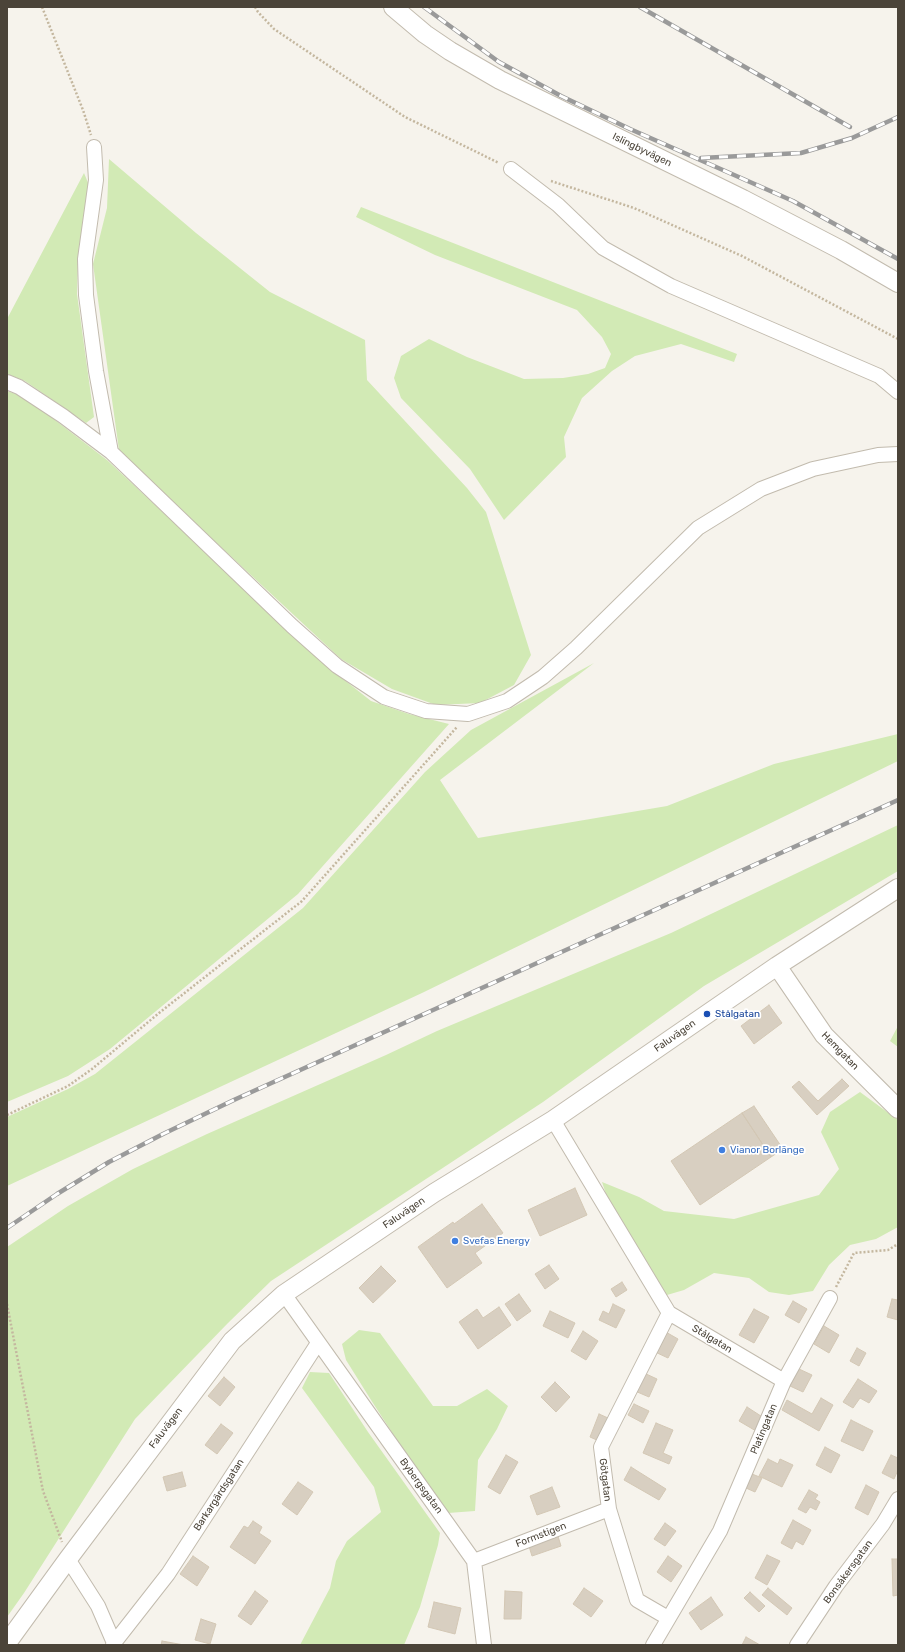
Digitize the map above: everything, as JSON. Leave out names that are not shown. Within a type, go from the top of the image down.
[{"type":"street","name":"Islingbyvägen","points":[[393,7],[425,34],[450,51],[500,80],[743,199],[841,250],[898,283]]},
{"type":"street","points":[[94,147],[96,180],[85,259],[86,295],[96,371],[111,452]]},
{"type":"street","points":[[511,169],[558,205],[603,248],[671,286],[879,376],[898,392]]},
{"type":"street","points":[[7,382],[19,387],[63,416],[111,452],[287,621],[337,666],[384,697],[426,711],[468,714],[506,701],[543,677],[576,648],[698,528],[761,489],[813,469],[878,456],[898,454]]},
{"type":"street","name":"Faluvägen","points":[[7,1643],[68,1559],[232,1341],[284,1294],[434,1192],[553,1120],[777,966],[898,888]]},
{"type":"street","name":"Hemgatan","points":[[777,966],[824,1035],[898,1109]]},
{"type":"street","name":"Stålgatan","points":[[553,1120],[669,1313],[784,1381]]},
{"type":"street","points":[[284,1294],[318,1343]]},
{"type":"street","name":"Platingatan","points":[[653,1645],[720,1531],[784,1381],[830,1298]]},
{"type":"street","name":"Götgatan","points":[[668,1618],[637,1600],[609,1508],[601,1448],[669,1313]]},
{"type":"street","name":"Bybergsgatan","points":[[318,1343],[474,1560],[484,1645]]},
{"type":"street","name":"Barkargärdsgatan","points":[[113,1644],[168,1574],[318,1343]]},
{"type":"street","name":"Bonsåkersgatan","points":[[797,1645],[836,1586],[883,1524],[898,1499]]},
{"type":"street","name":"Formstigen","points":[[474,1560],[609,1508]]},
{"type":"street","name":"Barkargärdsgatan","points":[[68,1559],[98,1606],[113,1644]]},
{"type":"path","points":[[42,7],[83,110],[94,147]]},
{"type":"path","points":[[256,7],[258,12],[274,30],[405,117],[511,169]]},
{"type":"path","points":[[547,180],[634,208],[742,256],[898,338]]},
{"type":"path","points":[[7,1115],[68,1086],[80,1078],[165,1008],[302,901],[468,714]]},
{"type":"path","points":[[830,1298],[854,1253],[888,1250],[898,1244]]},
{"type":"path","points":[[7,1304],[43,1491],[68,1559]]},
{"type":"green space","points":[[109,159],[196,233],[270,292],[365,340],[367,380],[467,488],[486,512],[531,655],[514,685],[480,703],[436,705],[392,689],[341,659],[135,467],[119,450],[93,264],[107,208]]},
{"type":"green space","points":[[84,173],[89,185],[78,257],[77,294],[94,417],[86,423],[25,381],[7,374],[7,319]]},
{"type":"green space","points":[[361,207],[737,354],[734,362],[681,344],[635,356],[612,371],[582,398],[564,437],[566,457],[504,520],[470,469],[401,398],[394,378],[401,356],[429,339],[467,357],[524,379],[563,378],[588,374],[605,368],[611,354],[602,337],[577,310],[435,255],[356,217]]},
{"type":"green space","points":[[7,391],[25,397],[107,460],[328,667],[371,701],[409,714],[449,724],[298,894],[110,1049],[68,1076],[7,1102]]},
{"type":"green space","points":[[594,663],[440,780],[478,838],[667,806],[774,764],[898,734],[898,761],[422,993],[7,1186],[7,1117],[68,1089],[95,1074],[303,908],[425,772],[471,730]]},
{"type":"green space","points":[[898,825],[898,871],[704,986],[543,1102],[271,1281],[135,1419],[24,1593],[7,1617],[7,1247],[68,1206],[133,1169],[207,1134],[437,1031],[671,933]]},
{"type":"green space","points":[[898,1026],[898,1047],[890,1041]]},
{"type":"green space","points":[[860,1092],[898,1120],[898,1227],[876,1239],[850,1245],[829,1265],[813,1291],[789,1295],[769,1292],[749,1278],[714,1273],[684,1290],[667,1295],[652,1276],[609,1203],[602,1182],[639,1197],[664,1211],[734,1219],[819,1195],[839,1169],[821,1132],[830,1112]]},
{"type":"green space","points":[[359,1330],[380,1333],[433,1406],[457,1406],[487,1389],[508,1406],[497,1429],[478,1460],[475,1511],[448,1513],[415,1468],[371,1400],[346,1360],[342,1344]]},
{"type":"green space","points":[[310,1372],[329,1373],[368,1432],[440,1533],[438,1545],[420,1607],[404,1645],[300,1645],[330,1588],[336,1561],[347,1541],[381,1512],[374,1487],[302,1388]]},
{"type":"building","points":[[769,1005],[782,1023],[754,1044],[741,1026]]},
{"type":"building","points":[[842,1079],[849,1086],[817,1115],[792,1087],[799,1081],[818,1101]]},
{"type":"building","points":[[754,1106],[783,1149],[771,1157],[742,1113]]},
{"type":"building","points":[[742,1113],[771,1157],[700,1205],[671,1161]]},
{"type":"building","points":[[575,1188],[587,1215],[540,1236],[528,1210]]},
{"type":"building","points":[[482,1204],[503,1233],[475,1253],[482,1263],[447,1288],[418,1247],[453,1222],[454,1224]]},
{"type":"building","points":[[549,1265],[559,1279],[545,1289],[535,1274]]},
{"type":"building","points":[[381,1266],[396,1281],[373,1303],[359,1288]]},
{"type":"building","points":[[622,1282],[627,1290],[616,1297],[611,1289]]},
{"type":"building","points":[[519,1294],[531,1311],[517,1321],[505,1304]]},
{"type":"building","points":[[892,1299],[898,1300],[898,1320],[887,1317]]},
{"type":"building","points":[[793,1301],[807,1309],[799,1323],[785,1315]]},
{"type":"building","points":[[613,1304],[625,1310],[616,1328],[599,1320],[603,1311],[609,1314]]},
{"type":"building","points":[[499,1307],[511,1325],[478,1349],[459,1322],[477,1309],[483,1318]]},
{"type":"building","points":[[754,1309],[769,1317],[754,1343],[739,1335]]},
{"type":"building","points":[[550,1311],[575,1323],[568,1338],[543,1326]]},
{"type":"building","points":[[824,1326],[839,1335],[829,1353],[814,1344]]},
{"type":"building","points":[[583,1331],[598,1341],[586,1360],[571,1351]]},
{"type":"building","points":[[664,1331],[678,1339],[668,1358],[653,1351]]},
{"type":"building","points":[[857,1348],[866,1353],[859,1366],[850,1361]]},
{"type":"building","points":[[799,1369],[812,1375],[803,1392],[790,1386]]},
{"type":"building","points":[[644,1373],[657,1379],[649,1397],[635,1391]]},
{"type":"building","points":[[224,1377],[235,1387],[220,1406],[208,1396]]},
{"type":"building","points":[[858,1379],[877,1391],[869,1403],[860,1398],[853,1408],[843,1402]]},
{"type":"building","points":[[555,1382],[570,1397],[556,1412],[541,1397]]},
{"type":"building","points":[[821,1398],[833,1405],[819,1431],[782,1410],[787,1400],[812,1414]]},
{"type":"building","points":[[634,1404],[649,1411],[643,1423],[628,1415]]},
{"type":"building","points":[[747,1407],[764,1418],[756,1431],[739,1421]]},
{"type":"building","points":[[599,1414],[608,1418],[599,1441],[590,1437]]},
{"type":"building","points":[[851,1420],[873,1431],[863,1451],[841,1441]]},
{"type":"building","points":[[656,1423],[673,1430],[663,1453],[672,1457],[669,1464],[643,1453]]},
{"type":"building","points":[[221,1424],[233,1433],[217,1454],[205,1445]]},
{"type":"building","points":[[825,1447],[840,1455],[831,1473],[816,1465]]},
{"type":"building","points":[[506,1455],[518,1462],[500,1494],[488,1487]]},
{"type":"building","points":[[891,1455],[898,1458],[898,1470],[894,1479],[882,1473]]},
{"type":"building","points":[[768,1459],[778,1464],[780,1459],[793,1465],[782,1487],[759,1476]]},
{"type":"building","points":[[631,1467],[666,1489],[659,1500],[624,1480]]},
{"type":"building","points":[[182,1472],[186,1486],[167,1491],[163,1477]]},
{"type":"building","points":[[752,1474],[762,1478],[755,1492],[746,1488]]},
{"type":"building","points":[[298,1482],[313,1492],[297,1515],[282,1504]]},
{"type":"building","points":[[866,1485],[879,1492],[868,1515],[855,1508]]},
{"type":"building","points":[[552,1487],[560,1507],[537,1515],[530,1496]]},
{"type":"building","points":[[809,1490],[818,1495],[815,1499],[820,1502],[816,1510],[810,1507],[806,1513],[798,1509]]},
{"type":"building","points":[[793,1520],[811,1530],[803,1545],[796,1541],[792,1549],[781,1543]]},
{"type":"building","points":[[253,1521],[262,1527],[259,1533],[271,1541],[255,1564],[230,1547],[244,1526],[248,1528]]},
{"type":"building","points":[[665,1523],[676,1531],[665,1546],[654,1539]]},
{"type":"building","points":[[557,1533],[561,1546],[532,1556],[528,1543]]},
{"type":"building","points":[[767,1555],[780,1561],[767,1585],[755,1578]]},
{"type":"building","points":[[193,1556],[209,1567],[197,1586],[180,1574]]},
{"type":"building","points":[[668,1556],[682,1566],[671,1582],[657,1572]]},
{"type":"building","points":[[892,1559],[898,1559],[898,1595],[893,1596]]},
{"type":"building","points":[[584,1588],[603,1601],[591,1617],[573,1604]]},
{"type":"building","points":[[768,1588],[792,1608],[787,1615],[762,1595]]},
{"type":"building","points":[[255,1591],[268,1601],[251,1625],[238,1616]]},
{"type":"building","points":[[505,1591],[522,1592],[521,1619],[504,1619]]},
{"type":"building","points":[[750,1592],[765,1606],[759,1612],[744,1598]]},
{"type":"building","points":[[711,1597],[723,1615],[701,1630],[689,1613]]},
{"type":"building","points":[[434,1602],[461,1608],[455,1634],[428,1627]]},
{"type":"building","points":[[201,1619],[216,1624],[210,1644],[195,1640]]},
{"type":"building","points":[[746,1637],[760,1645],[742,1645]]},
{"type":"building","points":[[162,1641],[184,1645],[161,1645]]},
{"type":"railway","points":[[424,7],[499,62],[561,96],[630,129],[793,201],[898,259]]},
{"type":"railway","points":[[640,7],[850,127]]},
{"type":"railway","points":[[701,158],[801,153],[852,138],[898,117]]},
{"type":"railway","points":[[7,1228],[57,1194],[109,1162],[163,1134],[236,1099],[898,800]]},
{"type":"place","name":"Stålgatan","points":[[707,1014]]},
{"type":"place","name":"Vianor Borlänge","points":[[722,1150]]},
{"type":"place","name":"Svefas Energy","points":[[455,1241]]}]
